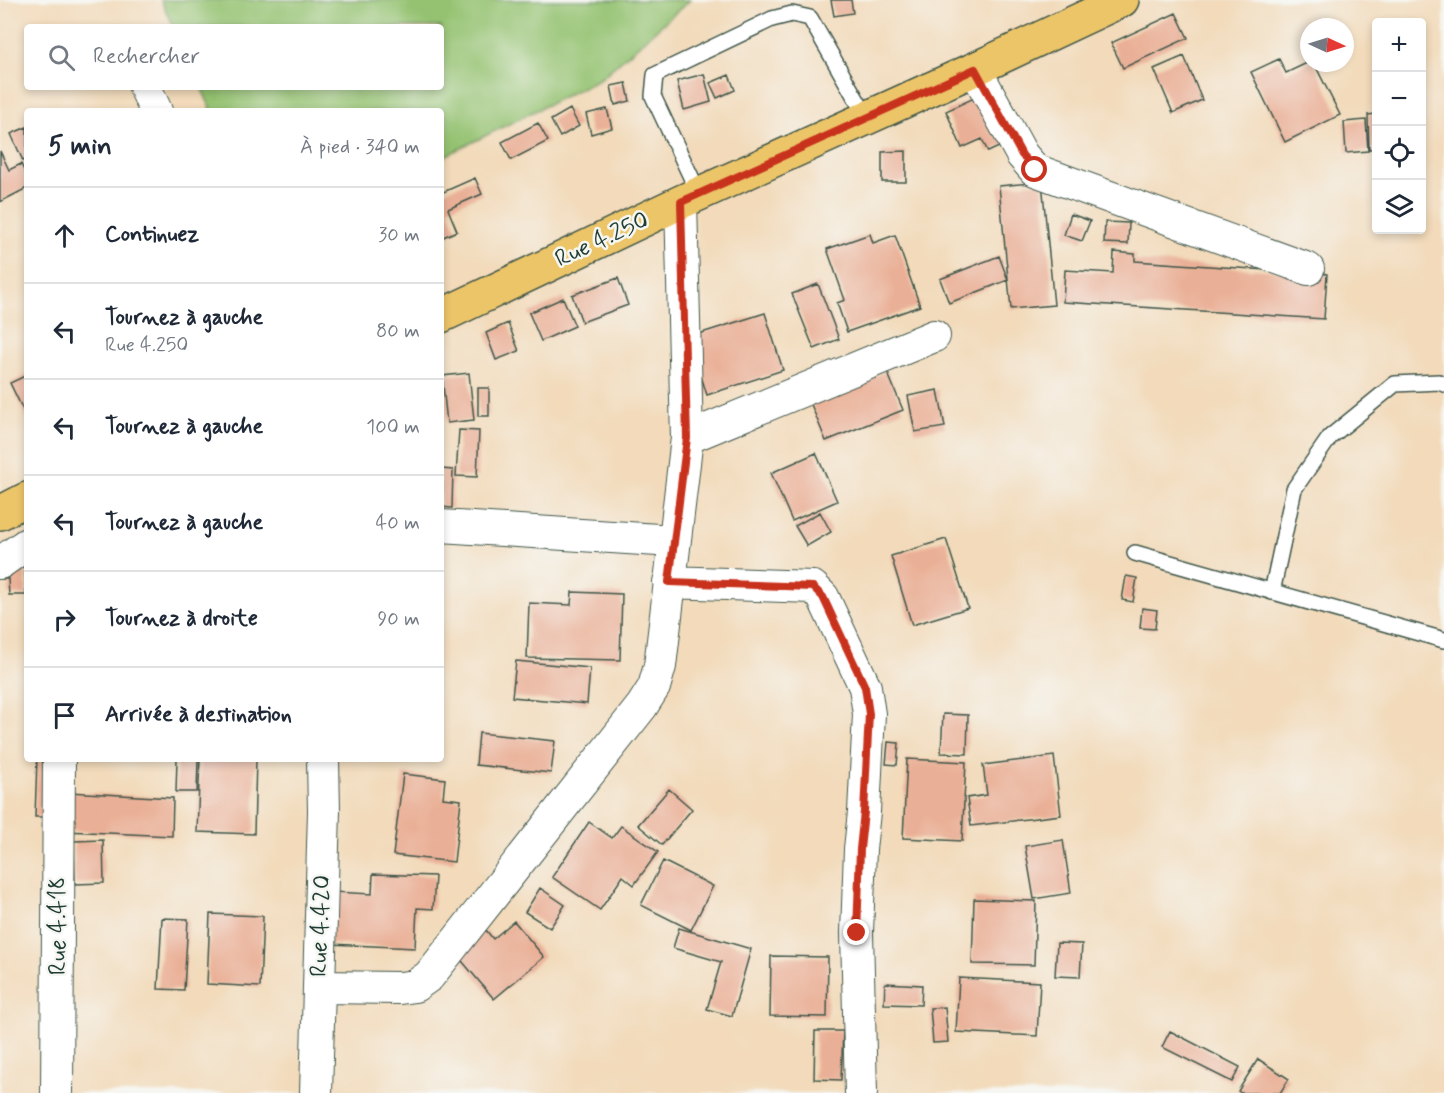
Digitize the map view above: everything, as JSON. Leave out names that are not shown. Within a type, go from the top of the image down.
[{"type":"main road","name":"Rue 4.250","points":[[444,315],[690,198],[1122,0]]},
{"type":"main road","points":[[0,513],[24,501]]},
{"type":"street","points":[[975,69],[1022,155],[1035,170],[1308,269]]},
{"type":"street","points":[[146,90],[155,108]]},
{"type":"street","points":[[319,987],[415,986],[429,976],[642,706],[654,687],[660,666],[687,438],[690,198]]},
{"type":"street","points":[[687,438],[934,336]]},
{"type":"street","points":[[444,526],[674,541]]},
{"type":"street","points":[[0,563],[24,546]]},
{"type":"street","points":[[669,582],[813,587],[823,597],[865,687],[869,714],[857,933],[861,1093]]},
{"type":"street","name":"Rue 4.418","points":[[57,1093],[59,762]]},
{"type":"street","name":"Rue 4.420","points":[[316,1093],[324,810],[323,762]]},
{"type":"lane","points":[[690,198],[653,96],[655,75],[772,19],[792,14],[810,18],[867,118]]},
{"type":"lane","points":[[1272,592],[1294,489],[1330,437],[1395,384],[1440,382],[1444,384]]},
{"type":"lane","points":[[1135,553],[1444,640]]},
{"type":"green space","points":[[161,0],[690,0],[601,78],[444,156],[444,108],[211,108],[202,90],[444,90],[444,24],[172,24]]},
{"type":"building","points":[[831,0],[851,0],[853,13],[834,16]]},
{"type":"building","points":[[1176,13],[1188,38],[1123,68],[1111,43]]},
{"type":"building","points":[[1184,56],[1202,100],[1173,113],[1154,69]]},
{"type":"building","points":[[1279,59],[1286,73],[1300,66],[1300,72],[1318,72],[1340,115],[1285,142],[1251,72]]},
{"type":"building","points":[[704,74],[711,102],[684,110],[677,81]]},
{"type":"building","points":[[729,75],[735,90],[717,98],[710,83]]},
{"type":"building","points":[[626,83],[630,101],[615,105],[611,86]]},
{"type":"building","points":[[987,92],[1010,142],[988,152],[982,139],[962,148],[946,111]]},
{"type":"building","points":[[570,109],[579,126],[560,137],[551,120]]},
{"type":"building","points":[[607,109],[612,128],[591,134],[586,114]]},
{"type":"building","points":[[1372,114],[1372,149],[1369,149],[1368,115]]},
{"type":"building","points":[[1366,120],[1368,151],[1346,153],[1344,122]]},
{"type":"building","points":[[538,123],[548,141],[511,160],[502,142]]},
{"type":"building","points":[[24,128],[23,161],[11,134]]},
{"type":"building","points":[[0,151],[9,170],[21,164],[24,170],[24,190],[0,202]]},
{"type":"building","points":[[906,151],[906,182],[882,182],[882,152]]},
{"type":"building","points":[[475,178],[482,194],[448,209],[457,231],[444,237],[444,192]]},
{"type":"building","points":[[1042,182],[1054,305],[1011,309],[999,186]]},
{"type":"building","points":[[1071,214],[1090,221],[1082,241],[1064,235]]},
{"type":"building","points":[[1105,222],[1129,223],[1128,244],[1104,243]]},
{"type":"building","points":[[870,234],[873,243],[895,235],[920,306],[847,332],[837,303],[845,300],[827,249]]},
{"type":"building","points":[[1114,252],[1135,254],[1135,261],[1327,274],[1324,319],[1063,302],[1065,270],[1113,273]]},
{"type":"building","points":[[999,256],[1008,280],[949,303],[940,279]]},
{"type":"building","points":[[618,278],[628,305],[582,322],[572,295]]},
{"type":"building","points":[[818,284],[839,339],[814,349],[792,294]]},
{"type":"building","points":[[563,298],[575,326],[541,341],[529,313]]},
{"type":"building","points":[[765,313],[783,370],[707,395],[689,337]]},
{"type":"building","points":[[508,323],[519,351],[496,360],[486,333]]},
{"type":"building","points":[[887,371],[903,410],[826,441],[810,402]]},
{"type":"building","points":[[469,373],[474,420],[447,423],[444,376]]},
{"type":"building","points":[[24,376],[24,412],[10,383]]},
{"type":"building","points":[[478,388],[489,388],[489,416],[478,416]]},
{"type":"building","points":[[938,390],[945,427],[915,432],[908,396]]},
{"type":"building","points":[[459,430],[479,431],[477,477],[456,476]]},
{"type":"building","points":[[816,453],[837,501],[792,521],[771,473]]},
{"type":"building","points":[[444,469],[453,470],[452,508],[444,507]]},
{"type":"building","points":[[820,512],[831,532],[807,546],[795,526]]},
{"type":"building","points":[[946,539],[968,608],[912,625],[891,556]]},
{"type":"building","points":[[24,567],[24,595],[9,595],[8,579],[0,579],[0,568]]},
{"type":"building","points":[[1126,576],[1137,578],[1133,602],[1122,600]]},
{"type":"building","points":[[572,592],[622,594],[620,660],[527,658],[529,603],[571,605]]},
{"type":"building","points":[[1142,608],[1157,610],[1155,629],[1140,628]]},
{"type":"building","points":[[516,661],[590,668],[587,704],[512,697]]},
{"type":"building","points":[[943,714],[968,715],[967,754],[941,753]]},
{"type":"building","points":[[479,733],[555,741],[551,773],[476,765]]},
{"type":"building","points":[[888,742],[899,743],[897,765],[886,764]]},
{"type":"building","points":[[1054,756],[1061,815],[971,826],[967,798],[987,795],[983,765]]},
{"type":"building","points":[[907,759],[966,762],[962,841],[903,838]]},
{"type":"building","points":[[37,762],[60,762],[58,817],[35,817]]},
{"type":"building","points":[[177,762],[198,762],[197,792],[176,792]]},
{"type":"building","points":[[200,762],[256,762],[254,834],[197,832]]},
{"type":"building","points":[[403,774],[445,779],[443,798],[461,800],[454,862],[393,855]]},
{"type":"building","points":[[669,789],[692,809],[662,845],[638,825]]},
{"type":"building","points":[[68,792],[173,798],[172,836],[66,831]]},
{"type":"building","points":[[589,822],[612,838],[621,826],[658,852],[634,885],[623,876],[600,910],[552,877]]},
{"type":"building","points":[[103,840],[104,883],[75,884],[74,841]]},
{"type":"building","points":[[1063,840],[1071,893],[1034,899],[1025,846]]},
{"type":"building","points":[[663,861],[713,886],[691,930],[641,905]]},
{"type":"building","points":[[373,874],[435,876],[433,909],[417,908],[415,948],[330,944],[333,892],[372,894]]},
{"type":"building","points":[[540,888],[565,905],[550,928],[525,912]]},
{"type":"building","points":[[974,899],[1036,901],[1034,965],[972,964]]},
{"type":"building","points":[[210,914],[263,916],[260,987],[207,984]]},
{"type":"building","points":[[162,918],[188,919],[184,990],[158,989]]},
{"type":"building","points":[[514,921],[544,957],[494,999],[457,955],[486,930],[493,939]]},
{"type":"building","points":[[679,928],[751,949],[732,1016],[707,1009],[721,962],[673,948]]},
{"type":"building","points":[[1057,943],[1082,944],[1080,977],[1055,976]]},
{"type":"building","points":[[771,956],[828,957],[827,1017],[770,1016]]},
{"type":"building","points":[[959,978],[1040,982],[1037,1036],[956,1032]]},
{"type":"building","points":[[885,983],[922,985],[921,1005],[884,1004]]},
{"type":"building","points":[[945,1007],[948,1042],[933,1043],[930,1008]]},
{"type":"building","points":[[815,1031],[843,1031],[841,1080],[814,1079]]},
{"type":"building","points":[[1170,1031],[1240,1067],[1232,1082],[1162,1047]]},
{"type":"building","points":[[1258,1059],[1289,1079],[1280,1093],[1241,1093],[1238,1091]]},
{"type":"route","points":[[857,933],[869,714],[865,687],[823,597],[813,587],[669,582],[687,438],[681,202],[975,69],[1022,155],[1035,170]]}]
